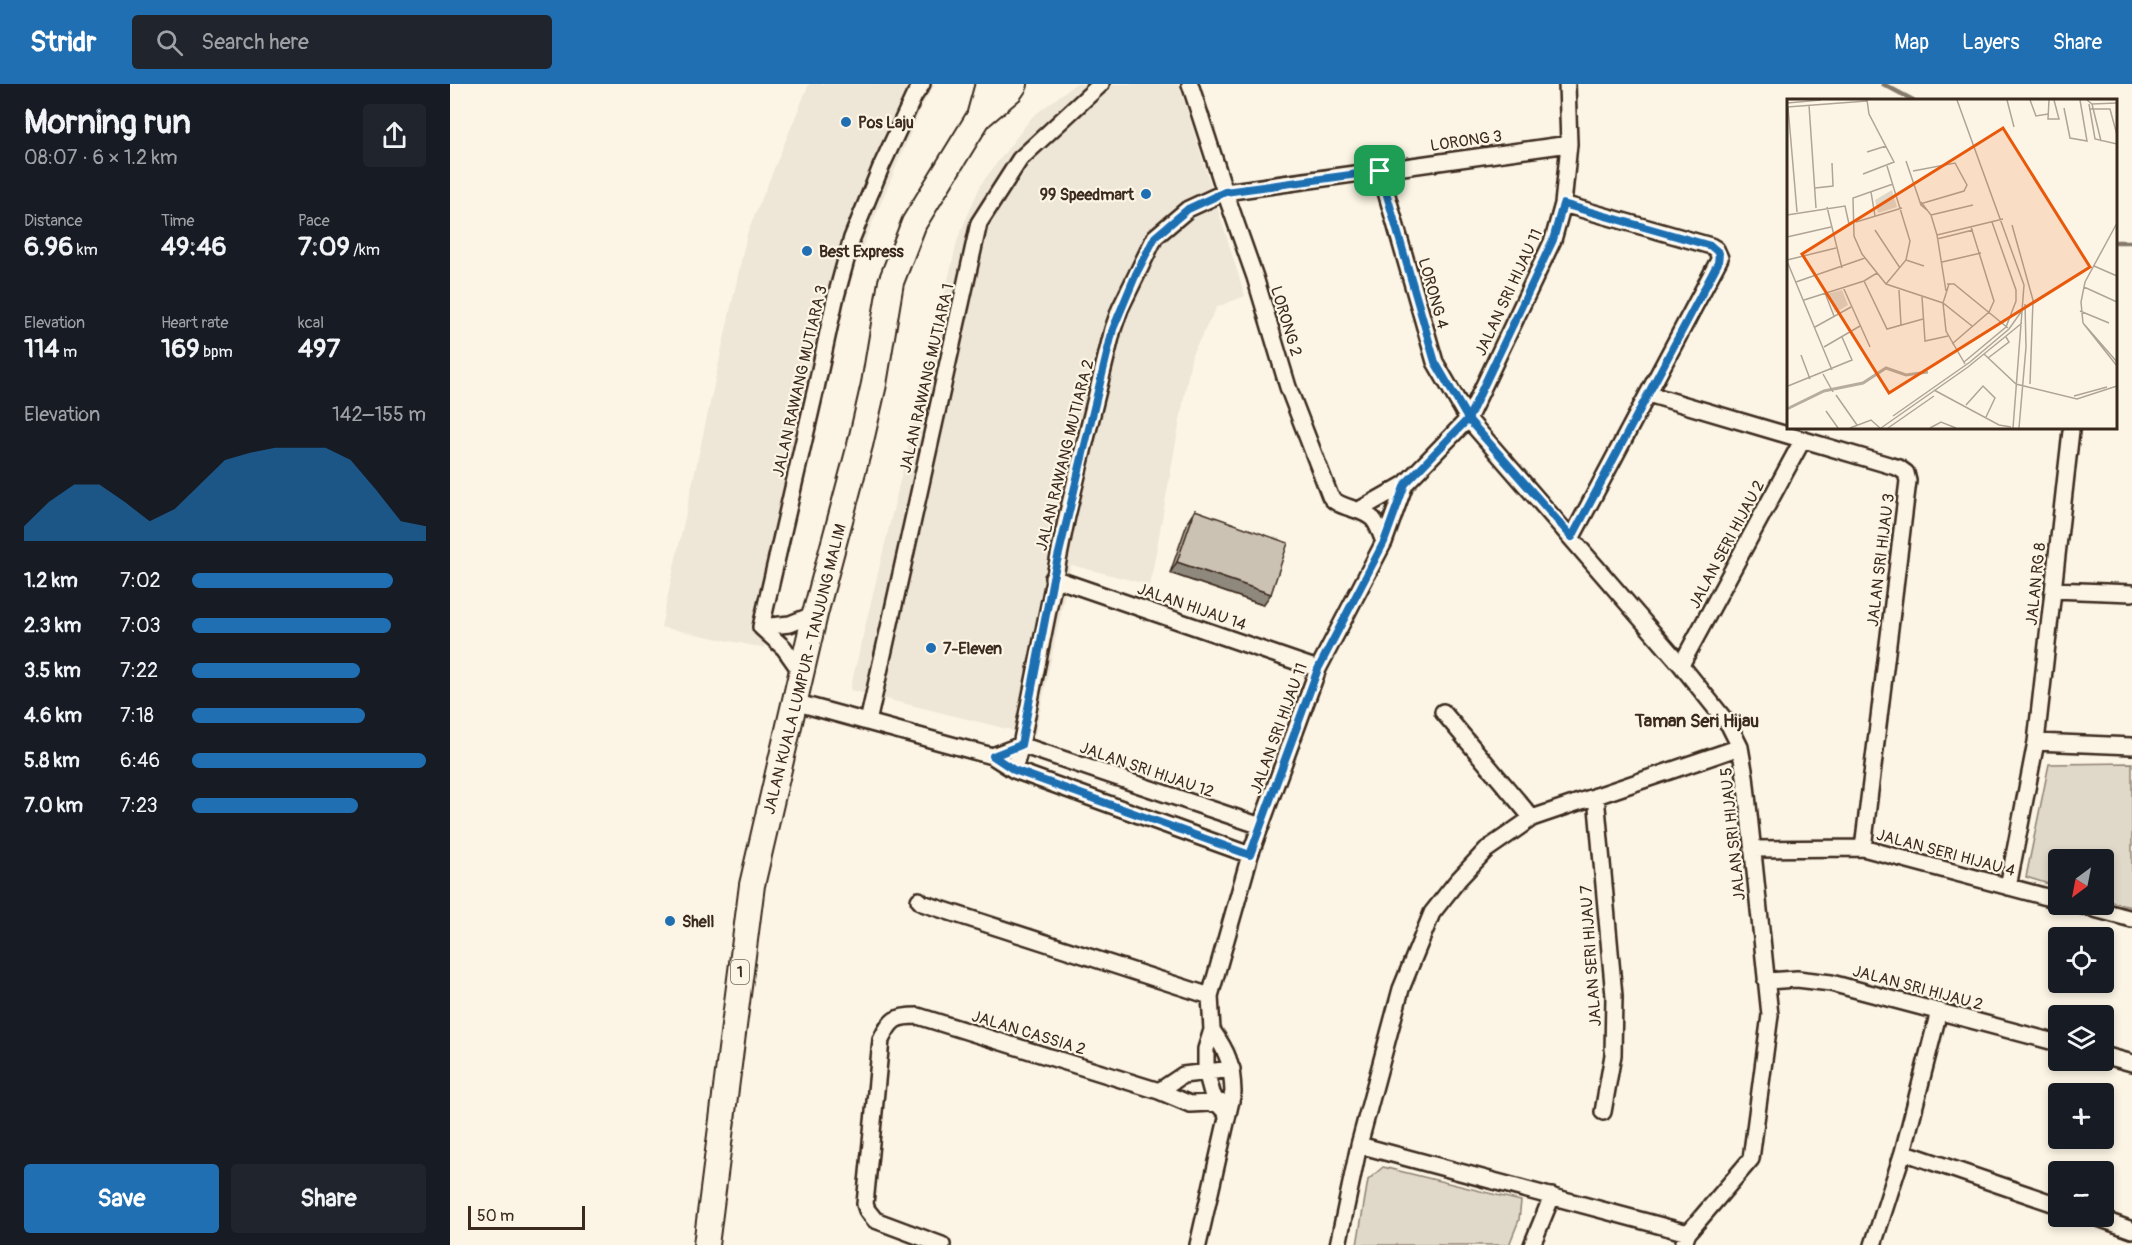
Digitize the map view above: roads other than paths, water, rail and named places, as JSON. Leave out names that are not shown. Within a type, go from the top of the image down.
[{"type":"main road","name":"1","points":[[979,117],[988,84]]},
{"type":"main road","name":"1","points":[[979,117],[1015,84]]},
{"type":"main road","name":"JALAN KUALA LUMPUR - TANJUNG MALIM","points":[[706,1245],[752,885],[815,614],[870,404],[891,282],[914,223],[979,117]]},
{"type":"street","name":"JALAN RAWANG MUTIARA 3","points":[[761,627],[835,300],[852,238],[881,167],[914,96],[922,84]]},
{"type":"street","name":"JALAN RAWANG MUTIARA 1","points":[[868,722],[979,223],[1020,159],[1101,84]]},
{"type":"street","name":"LORONG 2","points":[[1190,84],[1255,277],[1288,387],[1330,496],[1335,502],[1359,510],[1372,518],[1384,542]]},
{"type":"street","name":"JALAN SRI HIJAU 11","points":[[1359,510],[1405,484],[1468,419],[1553,240],[1563,204],[1569,144],[1567,84]]},
{"type":"street","name":"LORONG 3","points":[[1225,192],[1569,144]]},
{"type":"street","name":"LORONG 4","points":[[1380,171],[1435,362],[1468,419]]},
{"type":"street","name":"JALAN RAWANG MUTIARA 2","points":[[1014,770],[1021,745],[1053,578],[1113,329],[1124,300],[1155,237],[1188,209],[1225,192]]},
{"type":"street","points":[[1563,204],[1711,246],[1719,253],[1718,263],[1572,537]]},
{"type":"street","name":"JALAN SRI HIJAU 3","points":[[1648,394],[1899,468],[1907,477],[1863,848]]},
{"type":"street","name":"JALAN SRI HIJAU 5","points":[[1468,419],[1682,665],[1730,725],[1740,747],[1770,1015],[1751,1159],[1686,1239]]},
{"type":"street","name":"JALAN RG 8","points":[[2008,887],[2036,742],[2071,431]]},
{"type":"street","name":"JALAN SERI HIJAU 2","points":[[1682,665],[1802,441]]},
{"type":"street","name":"JALAN SRI HIJAU 11","points":[[1212,1030],[1210,996],[1250,855],[1318,669],[1384,542],[1405,484]]},
{"type":"street","name":"JALAN HIJAU 14","points":[[1053,578],[1318,669]]},
{"type":"street","points":[[2053,591],[2132,593]]},
{"type":"street","points":[[761,627],[790,624],[815,614]]},
{"type":"street","points":[[761,627],[784,648],[801,672]]},
{"type":"street","points":[[794,702],[993,756],[1014,770],[1250,855]]},
{"type":"street","points":[[1443,712],[1532,818]]},
{"type":"street","points":[[2036,742],[2132,746]]},
{"type":"street","points":[[993,756],[1021,745]]},
{"type":"street","name":"JALAN SRI HIJAU 12","points":[[1021,745],[1261,826]]},
{"type":"street","points":[[1338,1245],[1359,1145],[1401,988],[1432,913],[1458,880],[1486,850],[1532,818],[1740,747]]},
{"type":"street","name":"JALAN SERI HIJAU 7","points":[[1596,796],[1614,996],[1613,1055],[1603,1112]]},
{"type":"street","name":"JALAN SERI HIJAU 4","points":[[1752,849],[1863,848],[2048,897]]},
{"type":"street","points":[[919,900],[922,903],[1210,996]]},
{"type":"street","points":[[2114,914],[2132,919]]},
{"type":"street","name":"JALAN SRI HIJAU 2","points":[[1766,981],[1797,979],[1831,983],[2048,1040]]},
{"type":"street","points":[[1873,1245],[1903,1152],[1939,1011]]},
{"type":"street","name":"JALAN CASSIA 2","points":[[942,1245],[875,1220],[867,1210],[881,1040],[889,1023],[902,1016],[918,1016],[1159,1091],[1190,1104],[1225,1107]]},
{"type":"street","points":[[1197,1245],[1232,1069],[1226,1050],[1212,1030]]},
{"type":"street","points":[[1212,1030],[1206,1049],[1206,1071],[1212,1093],[1225,1107]]},
{"type":"street","points":[[2114,1058],[2132,1063]]},
{"type":"street","points":[[1159,1091],[1183,1075],[1232,1069]]},
{"type":"street","points":[[1359,1145],[1552,1196],[1686,1239]]},
{"type":"street","points":[[1903,1152],[2048,1201]]},
{"type":"street","points":[[1532,1245],[1552,1196]]},
{"type":"street","points":[[2114,1224],[2132,1230]]},
{"type":"waterway","points":[[1883,84],[1911,99]]},
{"type":"waterway","points":[[2117,242],[2132,242]]},
{"type":"place","name":"Pos Laju","points":[[846,122]]},
{"type":"place","name":"99 Speedmart","points":[[1146,194]]},
{"type":"place","name":"Best Express","points":[[807,251]]},
{"type":"place","name":"7-Eleven","points":[[931,648]]},
{"type":"place","name":"Shell","points":[[670,921]]},
{"type":"district","name":"Taman Seri Hijau","points":[[1697,721]]}]
